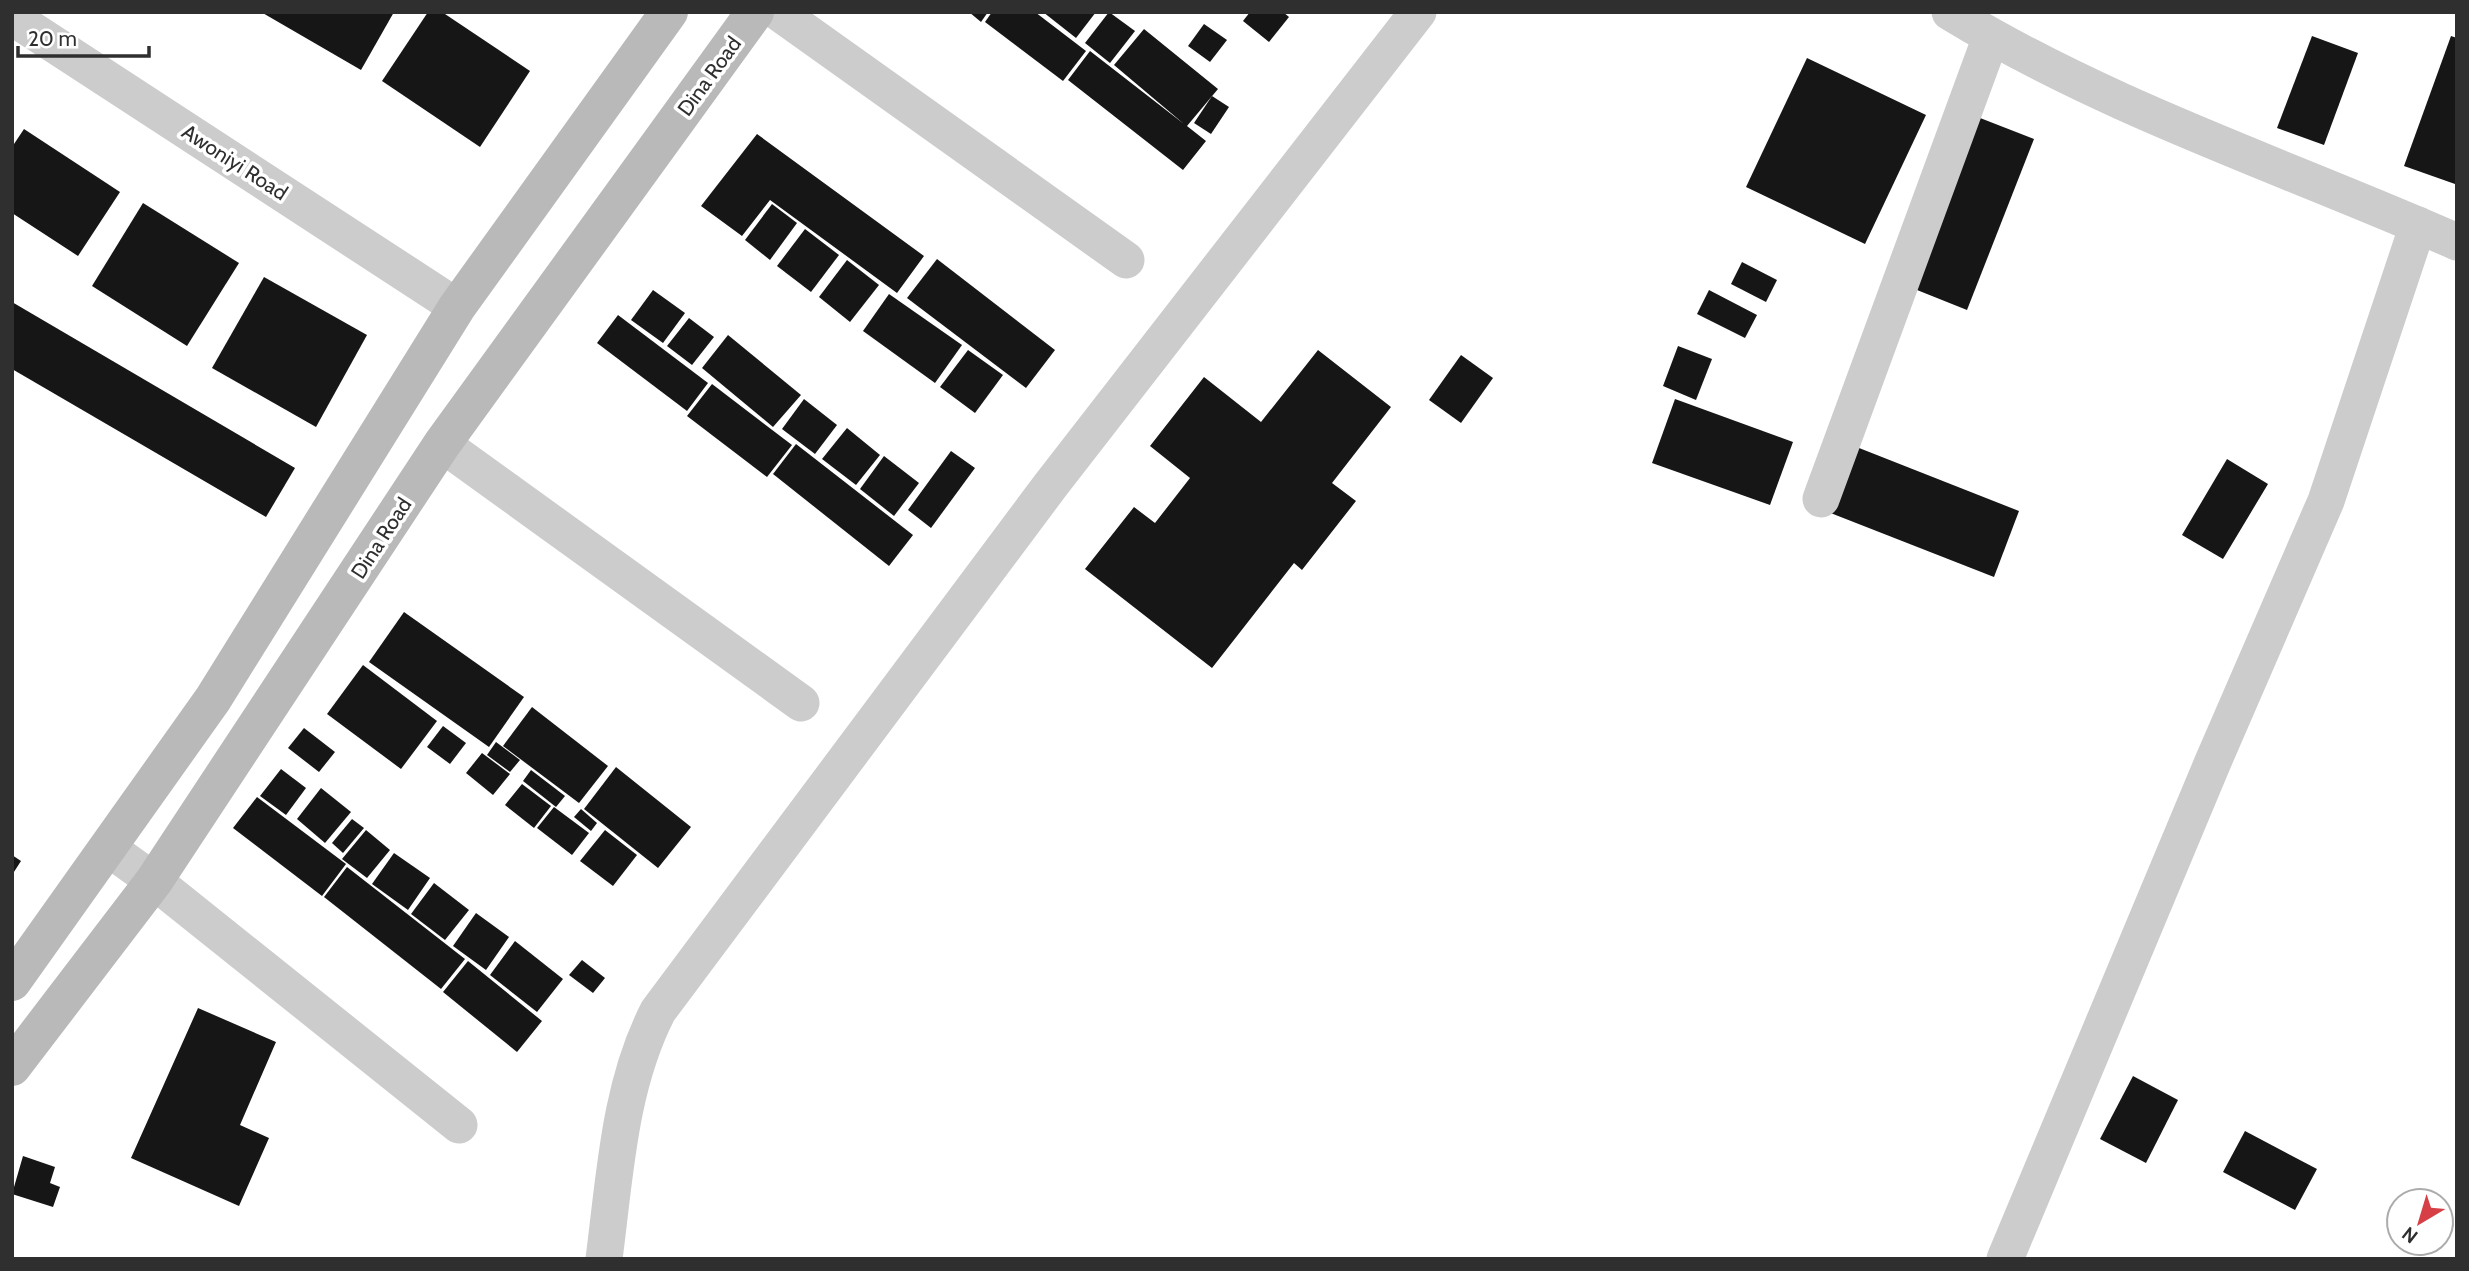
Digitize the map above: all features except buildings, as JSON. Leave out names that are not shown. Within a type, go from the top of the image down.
[{"type":"street","points":[[12,982],[213,699],[457,307],[669,12]]},
{"type":"street","name":"Dina Road","points":[[12,1067],[154,881],[442,444],[755,12]]},
{"type":"street","points":[[778,12],[1126,260]]},
{"type":"street","points":[[604,1259],[631,1076],[642,1042],[658,1011],[1041,497],[1418,12]]},
{"type":"street","points":[[1950,12],[1992,37],[2131,106],[2457,242]]},
{"type":"street","name":"Awoniyi Road","points":[[12,17],[457,307]]},
{"type":"street","points":[[1821,499],[1992,37]]},
{"type":"street","points":[[2005,1259],[2207,776],[2326,501],[2418,225]]},
{"type":"street","points":[[442,444],[802,704]]},
{"type":"street","points":[[108,848],[154,881],[459,1125]]}]
